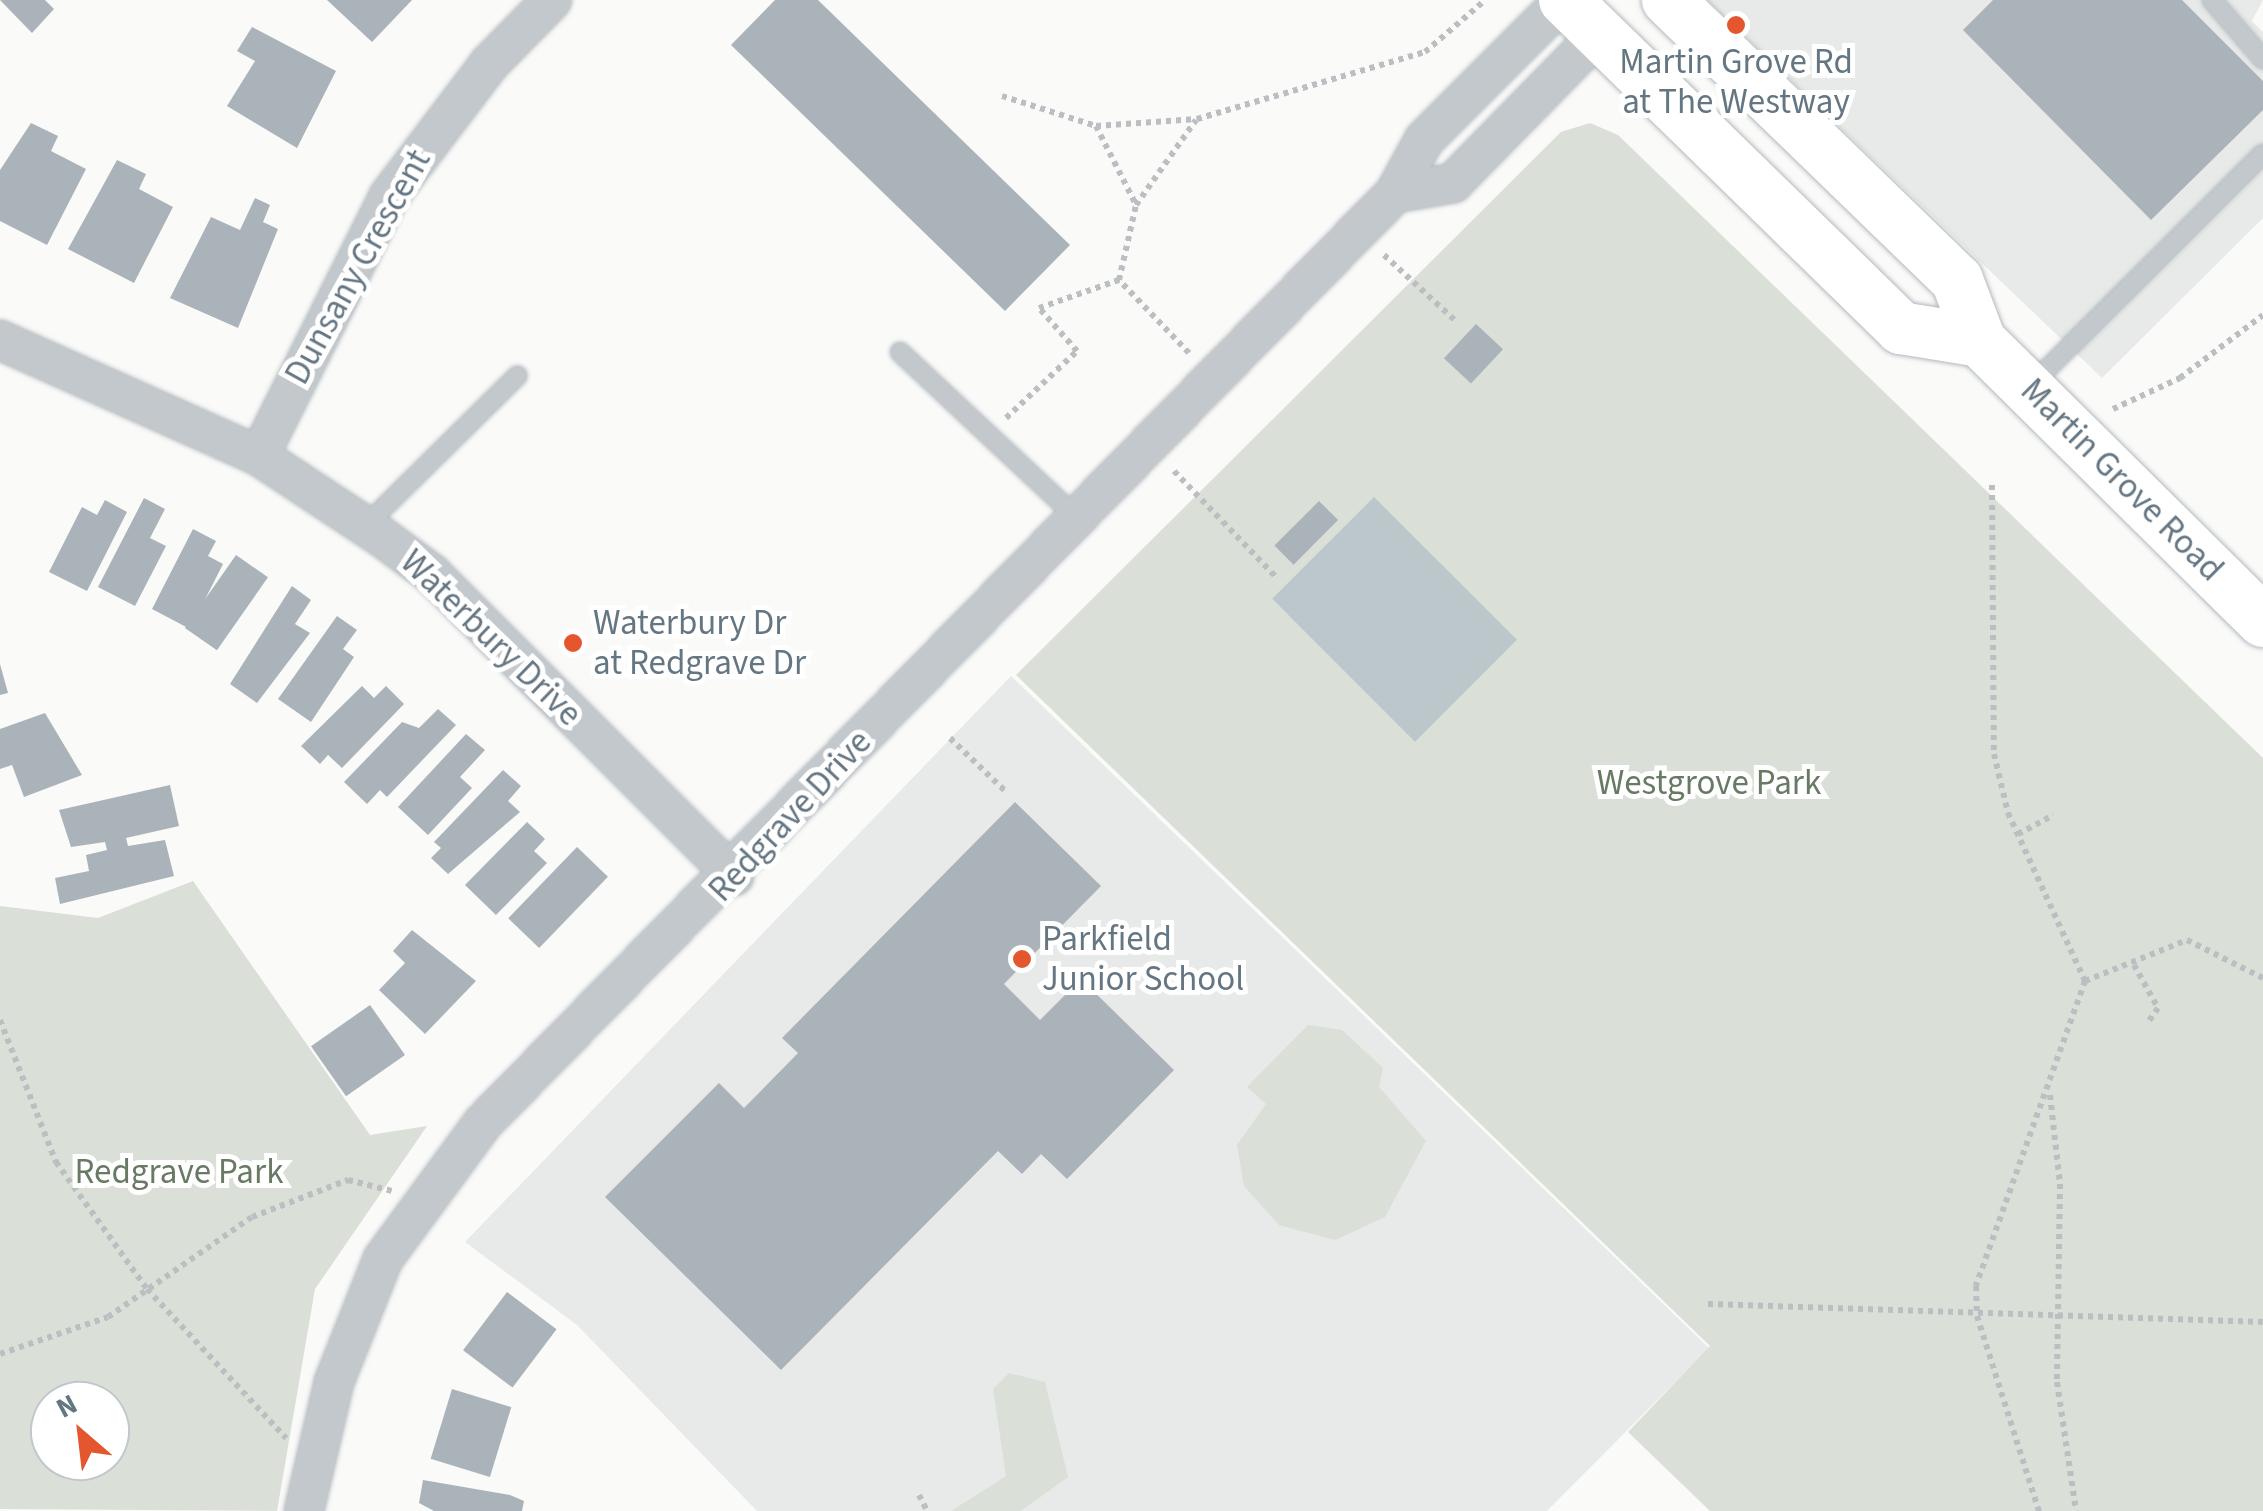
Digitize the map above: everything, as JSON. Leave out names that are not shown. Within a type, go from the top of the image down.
[{"type":"main road","name":"Martin Grove Road","points":[[1668,0],[1957,280],[1980,341],[2263,621]]},
{"type":"main road","points":[[1591,8],[1901,328],[1980,341]]},
{"type":"street","name":"Dunsany Crescent","points":[[259,456],[389,196],[500,52],[552,0]]},
{"type":"street","points":[[1395,193],[1453,183],[1591,8]]},
{"type":"street","name":"Redgrave Drive","points":[[304,1511],[314,1452],[361,1309],[422,1201],[483,1123],[734,876],[1074,514],[1395,193],[1424,140],[1591,8]]},
{"type":"street","name":"Waterbury Drive","points":[[0,340],[259,456],[432,574],[734,876]]},
{"type":"lane","points":[[2212,0],[2263,59]]},
{"type":"lane","points":[[2029,387],[2263,154]]},
{"type":"lane","points":[[900,352],[1074,514]]},
{"type":"lane","points":[[365,526],[517,376]]},
{"type":"path","points":[[1002,96],[1096,126],[1197,119],[1424,52],[1483,2]]},
{"type":"path","points":[[1119,280],[1136,205],[1197,119]]},
{"type":"path","points":[[1096,126],[1136,205]]},
{"type":"path","points":[[1357,230],[1458,322]]},
{"type":"path","points":[[1119,280],[1209,375]]},
{"type":"path","points":[[988,434],[1077,351],[1039,308],[1119,280]]},
{"type":"path","points":[[2067,424],[2180,378],[2263,315]]},
{"type":"path","points":[[1145,441],[1276,577]]},
{"type":"path","points":[[1992,484],[1994,754],[2018,834],[2085,981],[2050,1095],[1994,1226],[1976,1316],[2040,1511]]},
{"type":"path","points":[[950,738],[1005,792]]},
{"type":"path","points":[[2018,834],[2053,816]]},
{"type":"path","points":[[2085,981],[2134,965],[2187,940],[2263,978]]},
{"type":"path","points":[[2134,965],[2158,1008],[2147,1024]]},
{"type":"path","points":[[0,1020],[56,1162],[148,1289],[270,1430],[314,1452]]},
{"type":"path","points":[[2050,1095],[2062,1317],[2057,1382],[2076,1511]]},
{"type":"path","points":[[0,1354],[92,1326],[226,1231],[332,1185],[358,1180],[422,1201]]},
{"type":"path","points":[[1708,1304],[1976,1316],[2263,1322]]},
{"type":"path","points":[[919,1495],[927,1511]]},
{"type":"shaded area","points":[[1707,0],[2263,0],[2252,21],[2263,32],[2263,218],[2102,378]]},
{"type":"shaded area","points":[[1374,497],[1517,640],[1415,742],[1272,599]]},
{"type":"shaded area","name":"Parkfield Junior School","points":[[1011,676],[1709,1348],[1547,1511],[757,1511],[577,1325],[465,1242]]},
{"type":"green space","name":"Westgrove Park","points":[[1590,123],[1618,135],[2263,758],[2263,1511],[1710,1511],[1628,1432],[1710,1346],[1016,675],[1561,132]]},
{"type":"green space","name":"Redgrave Park","points":[[193,881],[370,1135],[427,1126],[315,1289],[277,1511],[0,1509],[0,906],[98,918]]},
{"type":"green space","points":[[1308,1025],[1342,1030],[1383,1068],[1379,1087],[1426,1141],[1385,1217],[1335,1240],[1279,1225],[1244,1186],[1237,1145],[1266,1104],[1247,1087]]},
{"type":"green space","points":[[1009,1373],[1045,1382],[1068,1477],[1021,1511],[951,1511],[1006,1476],[993,1389]]},
{"type":"building","points":[[0,0],[45,0],[54,9],[32,33]]},
{"type":"building","points":[[327,0],[412,0],[372,42]]},
{"type":"building","points":[[775,0],[818,0],[1070,245],[1005,311],[731,45]]},
{"type":"building","points":[[1993,0],[2182,0],[2263,81],[2263,110],[2151,220],[1963,30]]},
{"type":"building","points":[[252,27],[336,71],[297,148],[227,106],[255,61],[237,51]]},
{"type":"building","points":[[31,123],[58,136],[51,151],[86,169],[47,245],[0,221],[0,170]]},
{"type":"building","points":[[117,160],[146,174],[139,189],[173,207],[134,283],[68,249]]},
{"type":"building","points":[[255,198],[270,205],[263,222],[278,229],[238,328],[170,298],[211,217],[240,230]]},
{"type":"building","points":[[1476,324],[1503,349],[1471,384],[1444,358]]},
{"type":"building","points":[[144,498],[165,509],[150,538],[166,546],[135,606],[98,587]]},
{"type":"building","points":[[105,500],[127,512],[87,591],[49,572],[82,507],[97,515]]},
{"type":"building","points":[[1319,501],[1338,520],[1294,565],[1274,546]]},
{"type":"building","points":[[193,529],[216,541],[208,556],[223,564],[190,629],[152,609]]},
{"type":"building","points":[[236,555],[268,577],[217,650],[185,628]]},
{"type":"building","points":[[292,586],[311,600],[295,624],[310,633],[257,703],[230,684]]},
{"type":"building","points":[[337,616],[357,630],[343,649],[354,657],[311,722],[278,699]]},
{"type":"building","points":[[0,664],[8,693],[0,695]]},
{"type":"building","points":[[362,686],[374,698],[386,686],[404,704],[342,768],[328,755],[320,764],[301,746]]},
{"type":"building","points":[[438,709],[456,725],[387,797],[380,790],[367,804],[344,782],[402,722],[419,728]]},
{"type":"building","points":[[45,713],[82,775],[24,797],[12,765],[0,769],[0,729]]},
{"type":"building","points":[[466,734],[485,750],[460,777],[472,788],[428,835],[398,807]]},
{"type":"building","points":[[503,770],[521,786],[508,801],[520,812],[448,874],[431,858],[441,848],[434,842]]},
{"type":"building","points":[[170,785],[179,826],[126,838],[128,846],[165,840],[174,876],[60,904],[55,878],[89,871],[86,855],[107,850],[105,842],[71,847],[59,810]]},
{"type":"building","points":[[1015,802],[1101,886],[1004,984],[1040,1020],[1081,979],[1174,1070],[1067,1179],[1041,1154],[1022,1174],[998,1151],[781,1370],[605,1197],[719,1083],[744,1108],[798,1053],[782,1038]]},
{"type":"building","points":[[527,822],[545,839],[534,851],[547,863],[496,915],[465,885]]},
{"type":"building","points":[[577,847],[608,877],[539,948],[508,918]]},
{"type":"building","points":[[412,930],[476,981],[425,1034],[379,990],[405,963],[393,951]]},
{"type":"building","points":[[370,1005],[405,1055],[346,1096],[311,1046]]},
{"type":"building","points":[[507,1292],[557,1329],[513,1388],[463,1350]]},
{"type":"building","points":[[452,1389],[511,1407],[490,1477],[431,1459]]},
{"type":"building","points":[[423,1480],[510,1495],[524,1501],[522,1511],[434,1511],[419,1503]]},
{"type":"place","name":"Martin Grove Rd at The Westway","points":[[1736,25]]},
{"type":"place","name":"Waterbury Dr at Redgrave Dr","points":[[573,643]]},
{"type":"place","name":"Parkfield Junior School","points":[[1022,959]]}]
